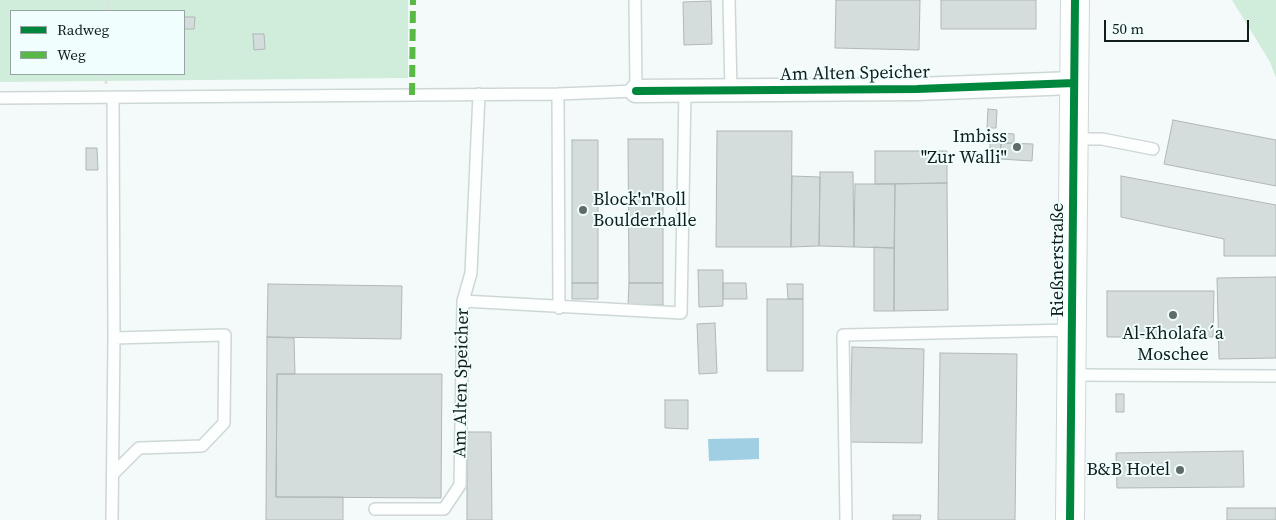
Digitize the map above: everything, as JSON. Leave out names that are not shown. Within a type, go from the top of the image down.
[{"type":"street","name":"Rießnerstraße","points":[[1070,520],[1075,0]]},
{"type":"street","name":"Am Alten Speicher","points":[[636,92],[917,89],[1074,83]]},
{"type":"lane","points":[[0,98],[636,92],[635,0]]},
{"type":"lane","points":[[729,0],[731,91]]},
{"type":"lane","points":[[463,301],[559,308],[681,313],[684,91]]},
{"type":"lane","name":"Am Alten Speicher","points":[[375,509],[444,509],[460,485],[463,301],[471,274],[479,94]]},
{"type":"lane","points":[[558,94],[559,308]]},
{"type":"lane","points":[[112,520],[114,474],[113,97]]},
{"type":"lane","points":[[1074,138],[1102,139],[1154,149]]},
{"type":"lane","points":[[846,520],[842,335],[1072,330]]},
{"type":"lane","points":[[114,338],[225,335],[224,423],[202,446],[139,448],[114,474]]},
{"type":"lane","points":[[1072,375],[1276,376]]},
{"type":"green space","points":[[0,0],[408,0],[408,78],[0,82]]},
{"type":"green space","points":[[1232,0],[1276,0],[1276,78],[1270,62]]},
{"type":"water","points":[[759,438],[759,459],[709,461],[708,439]]},
{"type":"building","points":[[836,0],[920,0],[919,50],[835,48]]},
{"type":"building","points":[[941,0],[1036,0],[1036,29],[941,29]]},
{"type":"building","points":[[711,1],[712,44],[684,45],[683,2]]},
{"type":"building","points":[[185,17],[195,17],[194,29],[185,29]]},
{"type":"building","points":[[253,34],[264,34],[265,49],[254,50]]},
{"type":"building","points":[[988,109],[997,110],[996,128],[987,128]]},
{"type":"building","points":[[1173,120],[1276,140],[1276,186],[1164,164]]},
{"type":"building","points":[[717,131],[792,131],[791,247],[716,247]]},
{"type":"building","points":[[1002,133],[1014,134],[1014,143],[1001,143]]},
{"type":"building","points":[[628,139],[663,139],[663,283],[629,283]]},
{"type":"building","points":[[572,140],[598,140],[598,283],[572,283]]},
{"type":"building","points":[[990,142],[1001,143],[1000,159],[990,159]]},
{"type":"building","points":[[1001,143],[1033,144],[1032,161],[1000,159]]},
{"type":"building","points":[[86,148],[97,148],[98,170],[86,170]]},
{"type":"building","points":[[875,151],[947,151],[947,183],[875,184]]},
{"type":"building","points":[[820,172],[853,172],[854,247],[819,246]]},
{"type":"building","points":[[792,176],[820,177],[819,246],[791,247]]},
{"type":"building","points":[[1121,176],[1276,205],[1276,256],[1224,256],[1224,239],[1121,217]]},
{"type":"building","points":[[947,183],[948,310],[894,311],[895,184]]},
{"type":"building","points":[[855,184],[895,184],[894,248],[854,247]]},
{"type":"building","points":[[874,247],[894,248],[894,311],[874,311]]},
{"type":"building","points":[[698,270],[723,270],[723,306],[699,307]]},
{"type":"building","points":[[1276,277],[1276,358],[1219,359],[1217,278]]},
{"type":"building","points":[[572,283],[598,283],[598,299],[572,299]]},
{"type":"building","points":[[629,283],[663,283],[663,305],[628,305]]},
{"type":"building","points":[[723,283],[746,283],[747,299],[723,299]]},
{"type":"building","points":[[268,284],[402,286],[401,339],[267,337]]},
{"type":"building","points":[[787,284],[803,284],[803,299],[788,299]]},
{"type":"building","points":[[1107,291],[1214,291],[1213,337],[1107,337]]},
{"type":"building","points":[[767,299],[803,299],[803,371],[767,371]]},
{"type":"building","points":[[715,323],[717,373],[699,374],[697,324]]},
{"type":"building","points":[[267,337],[294,338],[295,374],[277,374],[276,497],[343,497],[343,520],[266,520]]},
{"type":"building","points":[[852,347],[924,349],[922,443],[850,442]]},
{"type":"building","points":[[940,353],[1017,354],[1015,520],[938,520]]},
{"type":"building","points":[[277,374],[442,374],[441,498],[276,497]]},
{"type":"building","points":[[1116,394],[1124,394],[1124,412],[1116,412]]},
{"type":"building","points":[[665,400],[688,400],[688,429],[665,428]]},
{"type":"building","points":[[467,432],[491,432],[492,520],[467,520]]},
{"type":"building","name":"B&B Hotel","points":[[1243,451],[1244,487],[1117,488],[1116,453]]},
{"type":"building","points":[[1227,508],[1276,508],[1276,520],[1227,520]]},
{"type":"building","points":[[893,515],[921,515],[920,520],[893,520]]},
{"type":"marked path","points":[[412,95],[413,0]]},
{"type":"cycle path","points":[[1070,520],[1075,0]]},
{"type":"cycle path","points":[[636,91],[917,89],[1074,83]]},
{"type":"place","name":"Imbiss \"Zur Walli\"","points":[[1017,147]]},
{"type":"place","name":"Block'n'Roll Boulderhalle","points":[[583,210]]},
{"type":"place","name":"Al-Kholafa´a Moschee","points":[[1173,315]]},
{"type":"place","name":"B&B Hotel","points":[[1180,470]]}]
